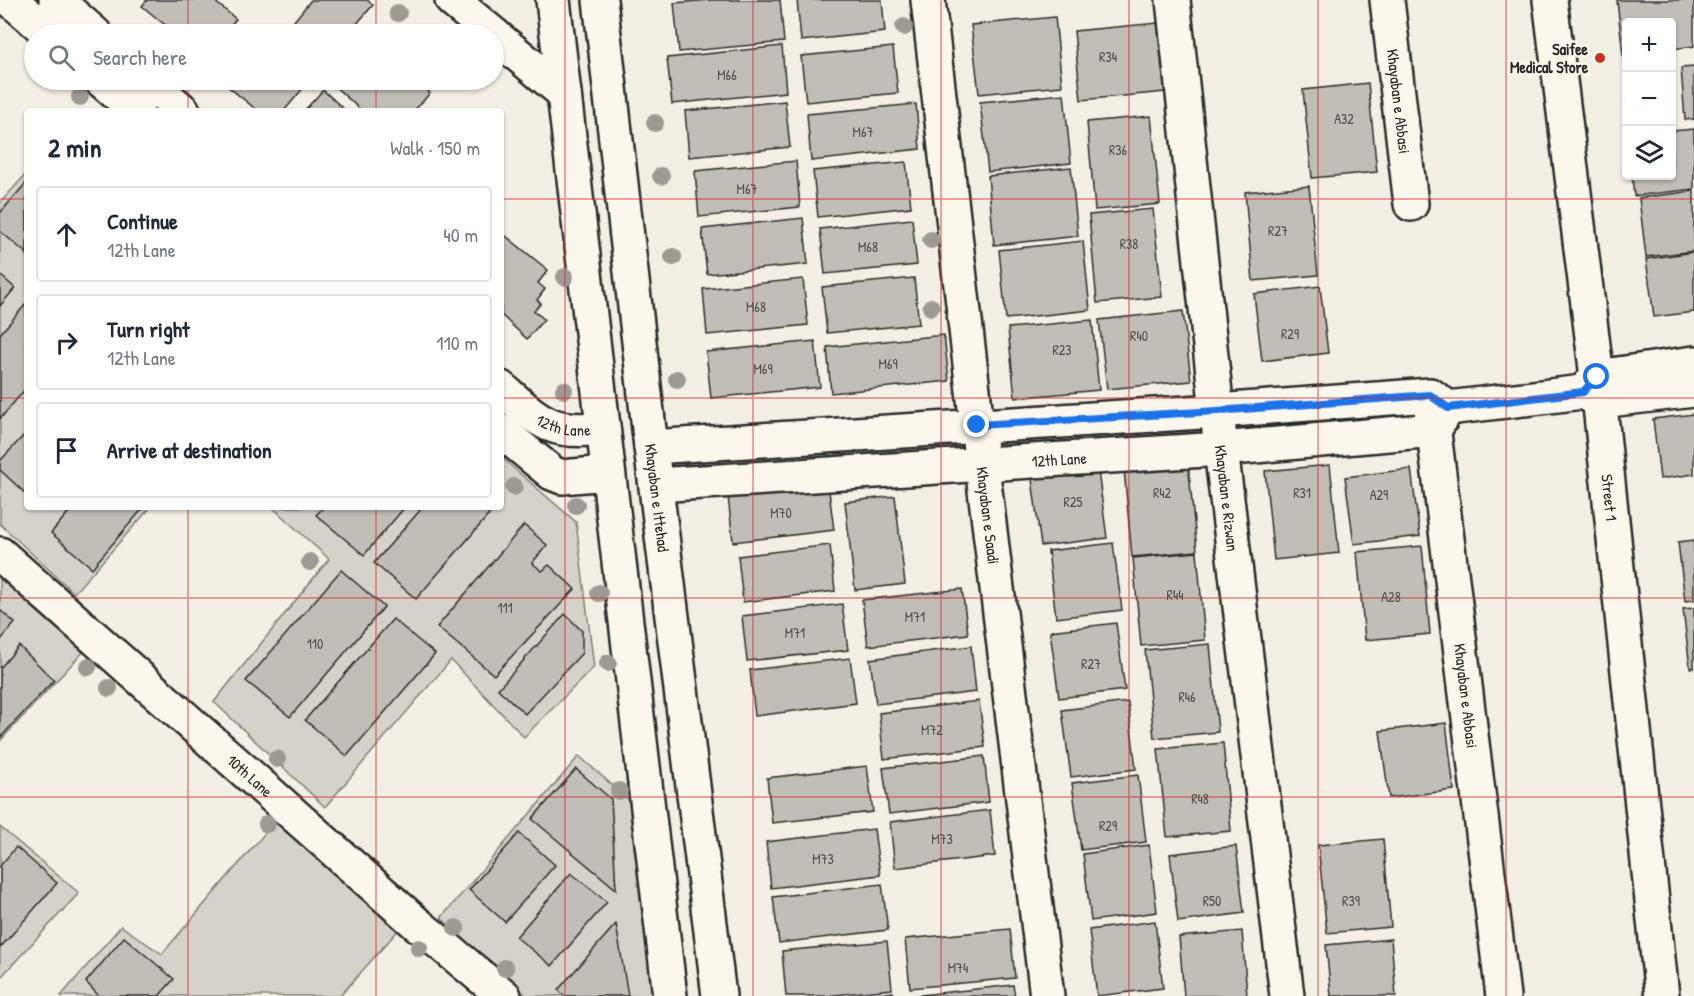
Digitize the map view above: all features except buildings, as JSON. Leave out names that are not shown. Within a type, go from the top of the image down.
[{"type":"street","points":[[11,0],[39,24]]},
{"type":"street","points":[[56,0],[84,24]]},
{"type":"street","points":[[452,0],[480,24]]},
{"type":"street","points":[[553,0],[670,996]]},
{"type":"street","name":"Khayaban e Ittehad","points":[[600,0],[651,447],[719,996]]},
{"type":"street","name":"Khayaban e Saadi","points":[[928,0],[1047,996]]},
{"type":"street","name":"Khayaban e Rizwan","points":[[1173,0],[1221,449],[1287,996]]},
{"type":"street","name":"Khayaban e Abbasi","points":[[1387,0],[1411,204]]},
{"type":"street","name":"Street 1","points":[[1550,0],[1589,391],[1662,996]]},
{"type":"street","points":[[504,44],[564,93]]},
{"type":"street","points":[[113,90],[134,108]]},
{"type":"street","points":[[159,90],[180,108]]},
{"type":"street","name":"12th Lane","points":[[1589,391],[1694,363]]},
{"type":"street","name":"12th Lane","points":[[656,485],[1221,449],[1441,410],[1589,391],[1694,390]]},
{"type":"street","name":"12th Lane","points":[[504,391],[534,417],[559,429],[578,432],[603,428]]},
{"type":"street","name":"12th Lane","points":[[651,447],[1217,411],[1441,410]]},
{"type":"street","name":"Khayaban e Abbasi","points":[[1441,410],[1503,996]]},
{"type":"street","points":[[504,434],[552,474],[562,477],[608,472]]},
{"type":"street","name":"10th Lane","points":[[0,554],[416,924],[504,996]]},
{"type":"shaded area","points":[[24,176],[24,510],[148,510],[74,593],[0,524],[0,203]]},
{"type":"shaded area","points":[[504,460],[576,522],[594,667],[524,737],[451,660],[325,807],[214,702],[329,559],[275,510],[504,510]]},
{"type":"shaded area","points":[[0,574],[86,649],[0,741]]},
{"type":"shaded area","points":[[579,756],[629,800],[654,996],[527,996],[441,918]]},
{"type":"shaded area","points":[[276,820],[401,927],[340,996],[61,996],[121,926],[162,954]]},
{"type":"shaded area","points":[[0,827],[79,893],[0,978]]},
{"type":"place","name":"Saifee Medical Store","points":[[1600,58]]},
{"type":"route","points":[[977,425],[1217,411],[1430,395],[1448,408],[1583,392],[1597,377]]}]
